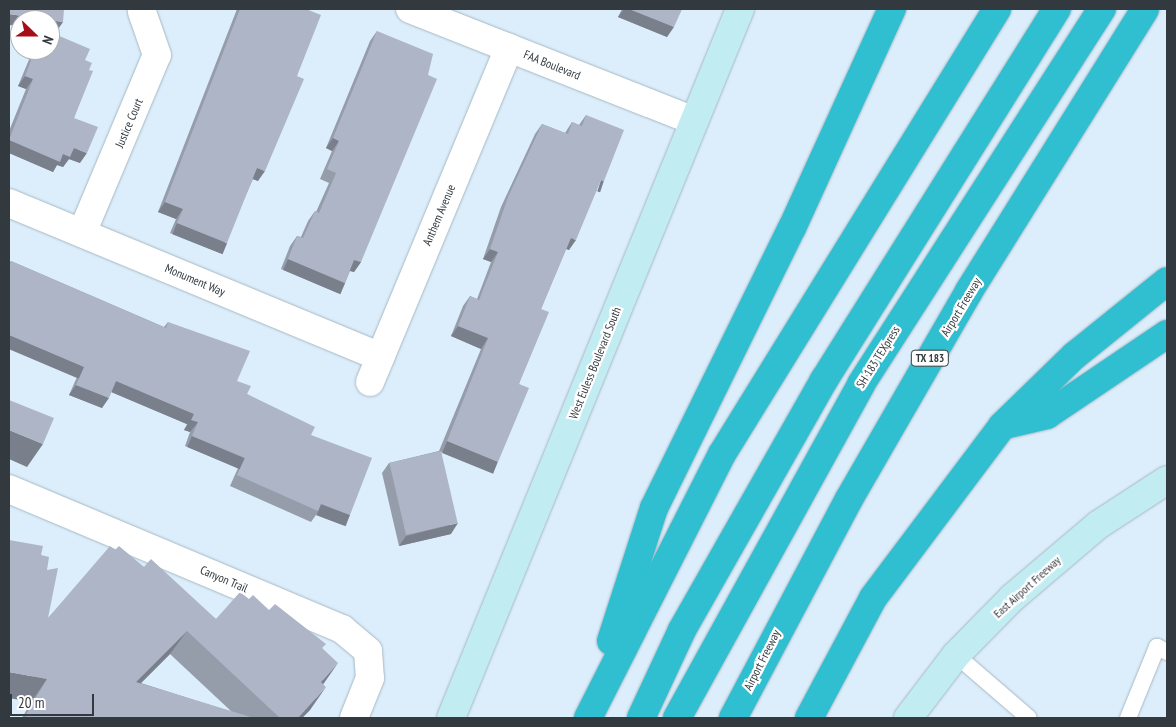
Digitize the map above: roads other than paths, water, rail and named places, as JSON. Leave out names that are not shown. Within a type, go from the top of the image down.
[{"type":"highway","points":[[587,718],[654,508],[792,228],[892,9]]},
{"type":"highway","points":[[587,718],[722,454],[997,9]]},
{"type":"highway","points":[[641,718],[682,630],[824,380],[1057,9]]},
{"type":"highway","name":"SH 183 TEXpress","points":[[677,718],[861,384],[1102,9]]},
{"type":"highway","name":"Airport Freeway","points":[[733,718],[858,482],[970,291],[1145,9]]},
{"type":"highway","points":[[810,718],[873,598],[1002,426],[1074,356],[1167,280]]},
{"type":"highway","points":[[1002,426],[1047,416],[1167,334]]},
{"type":"main road","name":"West Euless Boulevard South","points":[[451,718],[740,9]]},
{"type":"main road","name":"East Airport Freeway","points":[[908,718],[956,655],[1012,598],[1098,525],[1167,480]]},
{"type":"street","name":"FAA Boulevard","points":[[410,9],[694,121]]},
{"type":"street","name":"Justice Court","points":[[82,233],[157,54],[142,12]]},
{"type":"street","name":"Anthem Avenue","points":[[370,382],[509,48]]},
{"type":"street","name":"Monument Way","points":[[9,203],[380,357]]},
{"type":"street","name":"Canyon Trail","points":[[9,489],[342,629],[368,651],[370,678],[354,718]]},
{"type":"lane","points":[[1128,718],[1157,648],[1167,652]]},
{"type":"lane","points":[[956,655],[1029,718]]}]
